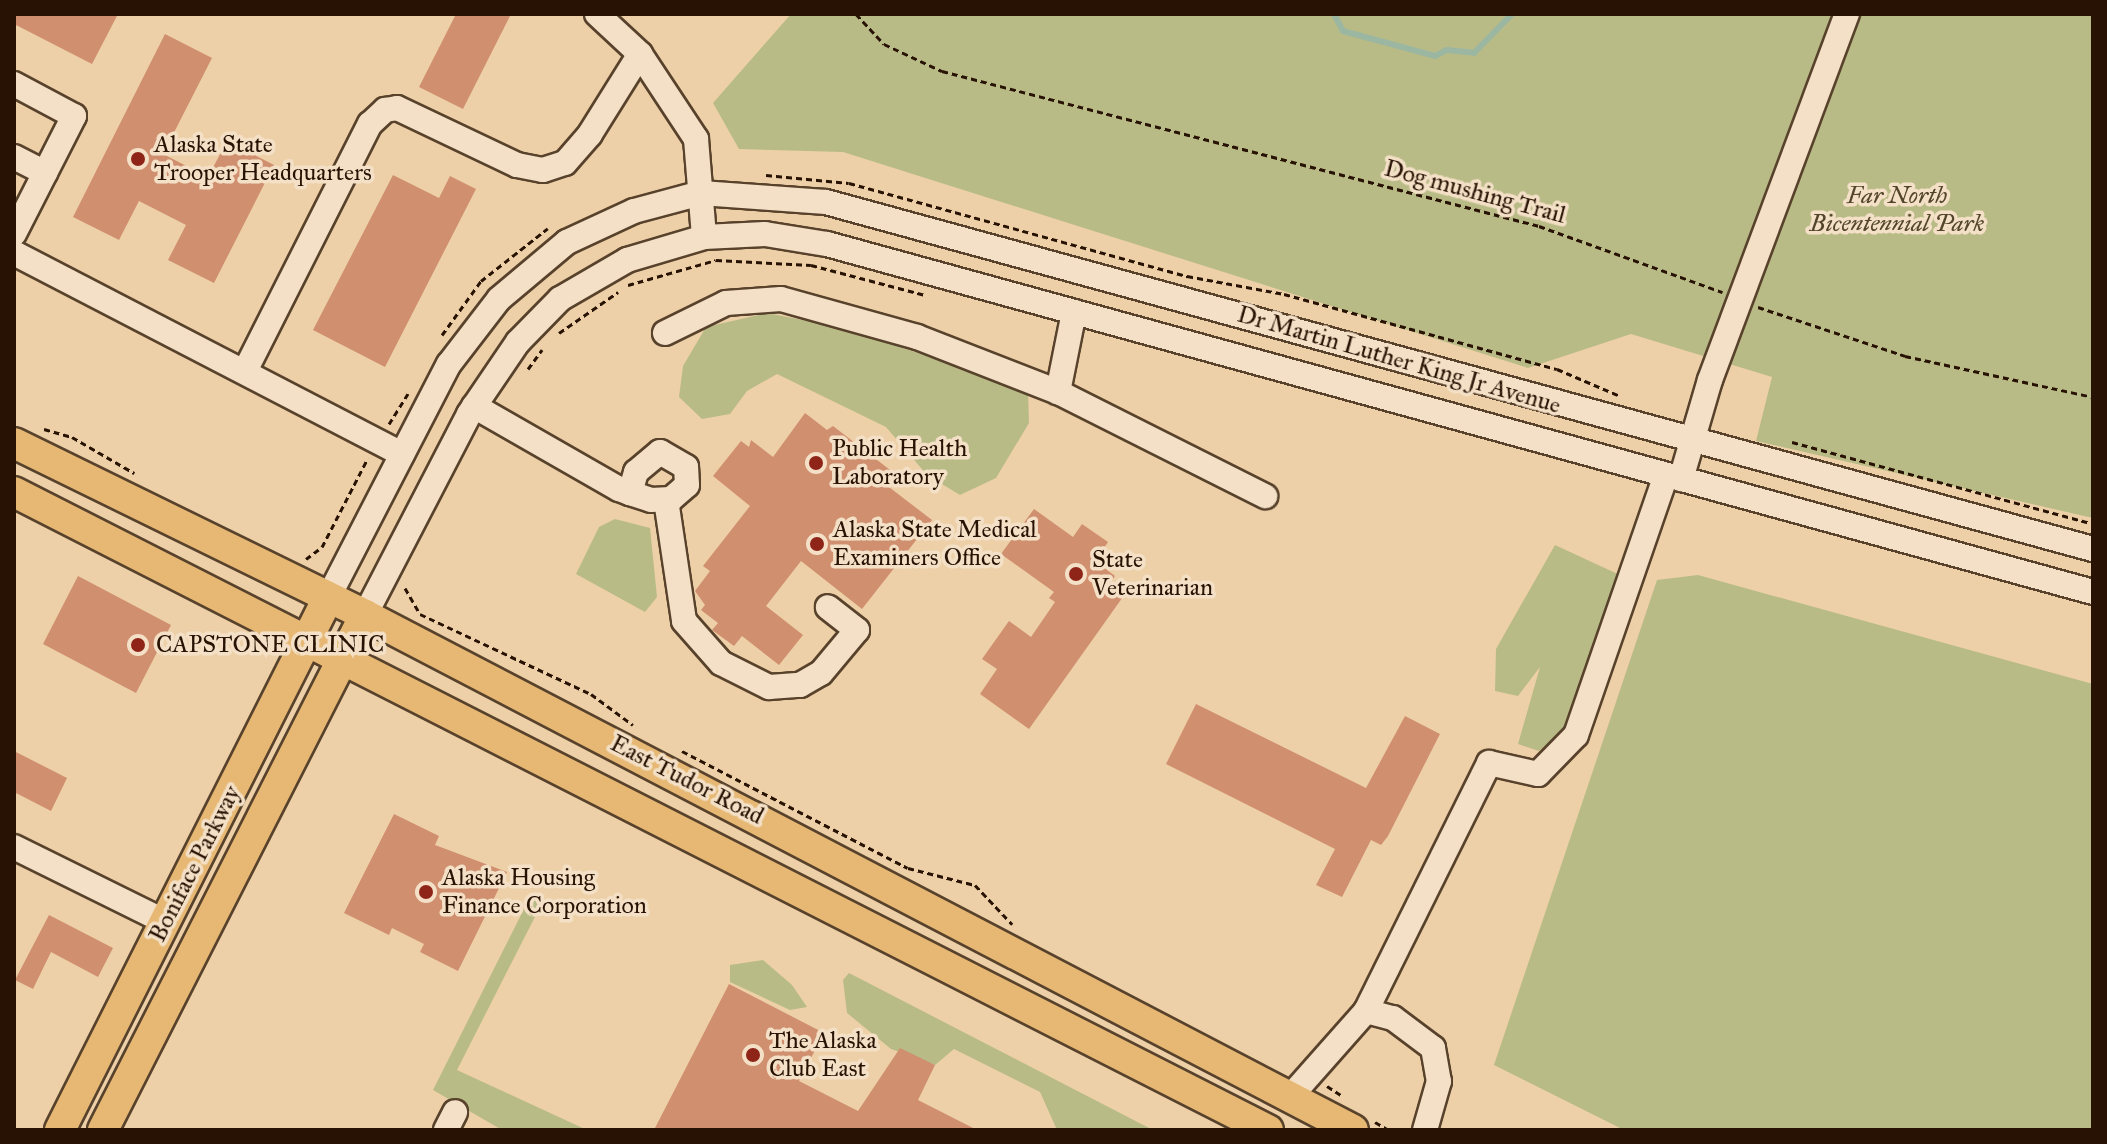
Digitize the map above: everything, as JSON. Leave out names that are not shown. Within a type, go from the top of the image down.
[{"type":"main road","name":"East Tudor Road","points":[[14,443],[365,615],[1299,1087],[1344,1119]]},
{"type":"main road","name":"East Tudor Road","points":[[14,492],[1268,1130]]},
{"type":"main road","name":"Boniface Parkway","points":[[60,1130],[328,598]]},
{"type":"main road","name":"Boniface Parkway","points":[[103,1130],[365,615]]},
{"type":"street","points":[[597,14],[640,54],[696,139],[704,237]]},
{"type":"street","points":[[1299,1087],[1366,1011],[1489,763],[1538,774],[1576,735],[1673,477],[1744,301],[1847,14]]},
{"type":"street","points":[[245,371],[370,124],[385,110],[397,108],[517,165],[543,170],[565,163],[590,134],[640,54]]},
{"type":"street","points":[[14,84],[74,116],[14,234]]},
{"type":"street","points":[[14,157],[45,173]]},
{"type":"street","name":"Dr Martin Luther King Jr Avenue","points":[[328,598],[449,364],[499,299],[567,242],[634,211],[701,193],[826,202],[2093,549]]},
{"type":"street","name":"Dr Martin Luther King Jr Avenue","points":[[365,615],[474,406],[518,342],[560,299],[627,260],[704,237],[765,234],[827,244],[2093,592]]},
{"type":"street","points":[[14,253],[402,454]]},
{"type":"street","points":[[1058,392],[1078,313],[1093,275]]},
{"type":"street","points":[[665,333],[726,303],[781,299],[917,337],[1058,392],[1265,496]]},
{"type":"street","points":[[474,406],[630,493],[666,500],[687,485],[686,467],[660,452],[636,472],[630,493]]},
{"type":"street","points":[[666,500],[684,621],[721,663],[769,687],[800,685],[821,673],[857,630],[828,607]]},
{"type":"street","points":[[14,847],[166,922]]},
{"type":"street","points":[[1366,1011],[1393,1018],[1433,1048],[1439,1081],[1425,1130]]},
{"type":"path","name":"Dog mushing Trail","points":[[856,14],[884,44],[942,71],[1539,226],[1905,356],[2093,397]]},
{"type":"path","points":[[518,381],[551,338],[627,286],[716,260],[811,265],[933,297]]},
{"type":"path","points":[[407,578],[405,591],[420,614],[591,694],[644,731]]},
{"type":"path","points":[[672,745],[908,868],[975,885],[1015,927]]},
{"type":"path","points":[[1299,1087],[1344,1119],[1389,1130]]},
{"type":"green space","name":"Far North Bicentennial Park","points":[[791,14],[2093,14],[2093,518],[1756,441],[1772,377],[1631,334],[1528,368],[843,152],[739,149],[713,103]]},
{"type":"green space","points":[[767,313],[844,328],[1028,390],[1029,423],[996,478],[960,495],[927,475],[886,427],[777,374],[747,391],[730,414],[702,419],[679,397],[683,366],[706,327]]},
{"type":"green space","points":[[615,519],[650,528],[657,597],[645,612],[576,574],[599,527]]},
{"type":"green space","points":[[1555,545],[1622,576],[1574,721],[1539,751],[1518,744],[1540,667],[1518,696],[1495,691],[1496,649]]},
{"type":"green space","points":[[1698,575],[2093,684],[2093,1130],[1624,1130],[1494,1065],[1657,580]]},
{"type":"green space","points":[[531,895],[542,903],[457,1070],[587,1130],[502,1130],[433,1090]]},
{"type":"green space","points":[[763,960],[792,985],[807,1007],[790,1010],[730,982],[730,965]]},
{"type":"green space","points":[[849,973],[1153,1130],[1057,1130],[1040,1092],[954,1049],[935,1065],[891,1049],[847,1013],[843,980]]},
{"type":"building","points":[[14,14],[118,14],[92,64],[14,24]]},
{"type":"building","points":[[456,14],[511,14],[463,109],[419,87]]},
{"type":"building","name":"Alaska State Trooper Headquarters","points":[[165,34],[212,58],[163,154],[208,177],[227,141],[274,165],[214,283],[168,260],[186,225],[139,201],[119,240],[73,217]]},
{"type":"building","points":[[393,175],[439,198],[450,176],[476,189],[385,367],[313,330]]},
{"type":"building","name":"Alaska State Medical Examiners Office","points":[[805,413],[827,430],[833,426],[894,473],[885,484],[932,520],[862,609],[801,561],[766,606],[803,635],[779,665],[742,636],[734,646],[712,630],[718,623],[701,610],[705,605],[695,591],[710,571],[703,566],[750,506],[713,476],[741,441],[749,447],[751,440],[773,457]]},
{"type":"building","points":[[1034,509],[1073,537],[1082,524],[1108,542],[1104,548],[1117,557],[1107,570],[1115,576],[1110,583],[1125,594],[1029,729],[980,694],[997,669],[982,659],[1009,621],[1031,637],[1055,602],[1049,598],[1054,592],[1001,554]]},
{"type":"building","points":[[78,576],[171,625],[136,693],[43,644]]},
{"type":"building","points":[[1196,704],[1366,788],[1405,716],[1440,734],[1388,836],[1381,845],[1371,840],[1342,897],[1316,885],[1335,849],[1166,764]]},
{"type":"building","points":[[14,751],[67,778],[51,811],[14,792]]},
{"type":"building","name":"Alaska Housing Finance Corporation","points":[[394,814],[439,836],[435,845],[507,872],[458,971],[420,952],[424,944],[392,928],[389,935],[344,913]]},
{"type":"building","points":[[49,915],[113,948],[98,977],[51,952],[33,989],[15,980]]},
{"type":"building","name":"The Alaska Club East","points":[[729,984],[824,1033],[799,1081],[858,1111],[900,1048],[935,1065],[918,1100],[977,1130],[654,1130]]},
{"type":"waterway","points":[[1334,14],[1343,31],[1435,56],[1447,50],[1474,53],[1512,14]]},
{"type":"place","name":"Alaska State Trooper Headquarters","points":[[138,159]]},
{"type":"place","name":"Public Health Laboratory","points":[[816,463]]},
{"type":"place","name":"Alaska State Medical Examiners Office","points":[[817,544]]},
{"type":"place","name":"State Veterinarian","points":[[1076,574]]},
{"type":"place","name":"CAPSTONE CLINIC","points":[[138,645]]},
{"type":"place","name":"Alaska Housing Finance Corporation","points":[[426,892]]},
{"type":"place","name":"The Alaska Club East","points":[[753,1055]]}]
